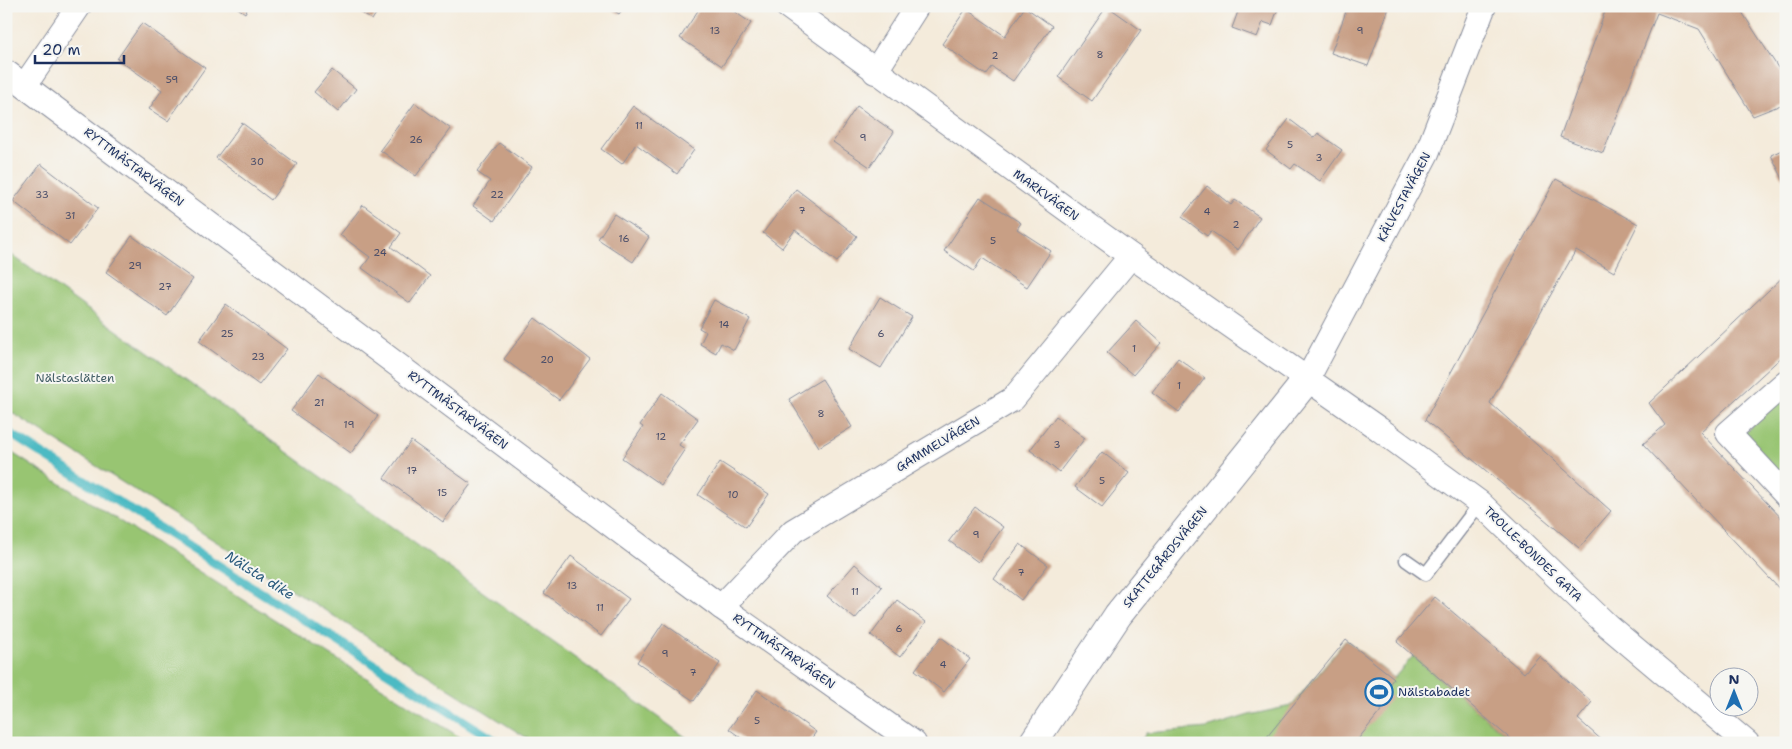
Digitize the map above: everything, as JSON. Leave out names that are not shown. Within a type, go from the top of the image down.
[{"type":"street","points":[[15,79],[79,6]]},
{"type":"street","name":"MARKVÄGEN","points":[[787,6],[875,72],[1307,380]]},
{"type":"street","points":[[875,72],[916,6]]},
{"type":"street","name":"KÄLVESTAVÄGEN","points":[[1307,380],[1427,153],[1484,6]]},
{"type":"street","name":"RYTTMÄSTARVÄGEN","points":[[15,79],[721,607],[914,743]]},
{"type":"street","name":"GAMMELVÄGEN","points":[[721,607],[793,531],[1013,399],[1131,256]]},
{"type":"street","name":"TROLLE-BONDES GATA","points":[[1307,380],[1480,504],[1608,626],[1747,743]]},
{"type":"street","name":"SKATTEGÅRDSVÄGEN","points":[[1033,743],[1118,615],[1307,380]]},
{"type":"street","points":[[1786,382],[1728,434],[1786,495]]},
{"type":"lane","points":[[1406,560],[1426,574],[1480,504]]},
{"type":"green space","name":"Nälstaslätten","points":[[6,251],[694,743],[535,743],[6,409]]},
{"type":"green space","points":[[1786,395],[1786,480],[1742,435]]},
{"type":"green space","points":[[6,449],[469,743],[6,743]]},
{"type":"green space","name":"Nälstabadet","points":[[1346,640],[1394,678],[1413,656],[1515,743],[1140,743],[1146,733],[1207,728],[1249,715],[1291,706]]},
{"type":"building","points":[[235,6],[249,6],[245,13]]},
{"type":"building","points":[[351,6],[381,6],[372,20]]},
{"type":"building","points":[[607,6],[625,6],[619,14]]},
{"type":"building","points":[[701,6],[726,6],[751,23],[722,66],[680,38]]},
{"type":"building","points":[[1107,6],[1141,30],[1092,101],[1058,77]]},
{"type":"building","points":[[1240,6],[1279,6],[1272,25],[1263,22],[1257,37],[1232,28]]},
{"type":"building","points":[[1348,6],[1384,6],[1389,8],[1368,66],[1331,53]]},
{"type":"building","points":[[1607,6],[1738,6],[1786,80],[1786,103],[1753,116],[1699,29],[1657,13],[1603,153],[1560,137]]},
{"type":"building","points":[[1025,7],[1052,26],[1013,81],[992,67],[986,75],[942,44],[966,9],[1005,36]]},
{"type":"building","points":[[142,23],[205,68],[168,121],[149,109],[162,90],[117,59]]},
{"type":"building","points":[[332,70],[356,89],[338,112],[314,92]]},
{"type":"building","points":[[415,103],[451,129],[416,176],[380,150]]},
{"type":"building","points":[[633,106],[694,150],[677,174],[636,144],[622,164],[601,149]]},
{"type":"building","points":[[857,106],[894,132],[870,167],[833,142]]},
{"type":"building","points":[[1289,119],[1314,138],[1318,133],[1342,150],[1320,181],[1295,164],[1291,169],[1266,150]]},
{"type":"building","points":[[242,123],[297,164],[271,200],[216,158]]},
{"type":"building","points":[[499,143],[532,167],[494,221],[473,206],[490,181],[477,172]]},
{"type":"building","points":[[1786,148],[1786,185],[1771,155]]},
{"type":"building","points":[[41,164],[98,208],[70,245],[13,201]]},
{"type":"building","points":[[1556,179],[1638,224],[1614,272],[1576,250],[1490,403],[1611,511],[1579,548],[1425,420]]},
{"type":"building","points":[[1207,186],[1231,205],[1235,200],[1260,217],[1238,250],[1211,231],[1207,236],[1182,217]]},
{"type":"building","points":[[796,189],[857,236],[837,262],[795,230],[782,248],[763,233]]},
{"type":"building","points":[[980,197],[1021,223],[1017,229],[1051,251],[1027,287],[982,258],[974,271],[944,251]]},
{"type":"building","points":[[363,205],[401,233],[391,247],[430,276],[410,303],[362,268],[370,257],[340,235]]},
{"type":"building","points":[[614,214],[649,237],[633,262],[598,239]]},
{"type":"building","points":[[132,236],[193,279],[167,316],[106,272]]},
{"type":"building","points":[[1786,274],[1786,353],[1700,432],[1786,523],[1786,596],[1643,444],[1665,425],[1649,403]]},
{"type":"building","points":[[880,297],[912,317],[881,368],[849,349]]},
{"type":"building","points":[[714,300],[750,319],[734,350],[721,343],[716,353],[700,344],[706,332],[699,328]]},
{"type":"building","points":[[226,304],[287,349],[259,385],[199,341]]},
{"type":"building","points":[[535,318],[590,359],[559,400],[504,359]]},
{"type":"building","points":[[1136,321],[1161,343],[1133,375],[1107,353]]},
{"type":"building","points":[[1178,358],[1205,378],[1179,412],[1152,392]]},
{"type":"building","points":[[319,373],[378,416],[351,453],[291,411]]},
{"type":"building","points":[[822,379],[852,427],[819,447],[789,399]]},
{"type":"building","points":[[662,393],[698,419],[679,445],[685,449],[661,485],[622,458],[643,427],[640,425]]},
{"type":"building","points":[[1056,416],[1085,438],[1059,472],[1030,450]]},
{"type":"building","points":[[411,441],[471,484],[443,522],[384,478]]},
{"type":"building","points":[[1102,452],[1129,473],[1102,507],[1075,487]]},
{"type":"building","points":[[720,462],[769,494],[746,527],[698,495]]},
{"type":"building","points":[[975,507],[1003,527],[978,562],[949,541]]},
{"type":"building","points":[[1020,544],[1048,565],[1021,600],[994,579]]},
{"type":"building","points":[[571,556],[629,599],[601,636],[544,593]]},
{"type":"building","points":[[855,564],[882,587],[855,619],[827,596]]},
{"type":"building","points":[[1435,597],[1524,673],[1539,656],[1592,702],[1578,719],[1605,743],[1515,743],[1397,642]]},
{"type":"building","points":[[897,600],[926,622],[900,657],[871,635]]},
{"type":"building","points":[[663,623],[720,663],[694,701],[637,662]]},
{"type":"building","points":[[941,637],[970,659],[944,692],[915,670]]},
{"type":"building","points":[[1346,640],[1394,678],[1384,691],[1392,697],[1355,743],[1262,743]]},
{"type":"building","points":[[757,690],[816,732],[808,743],[748,743],[729,729]]},
{"type":"waterway","name":"Nälsta dike","points":[[6,431],[499,743]]},
{"type":"place","name":"Nälstabadet","points":[[1379,692]]}]
